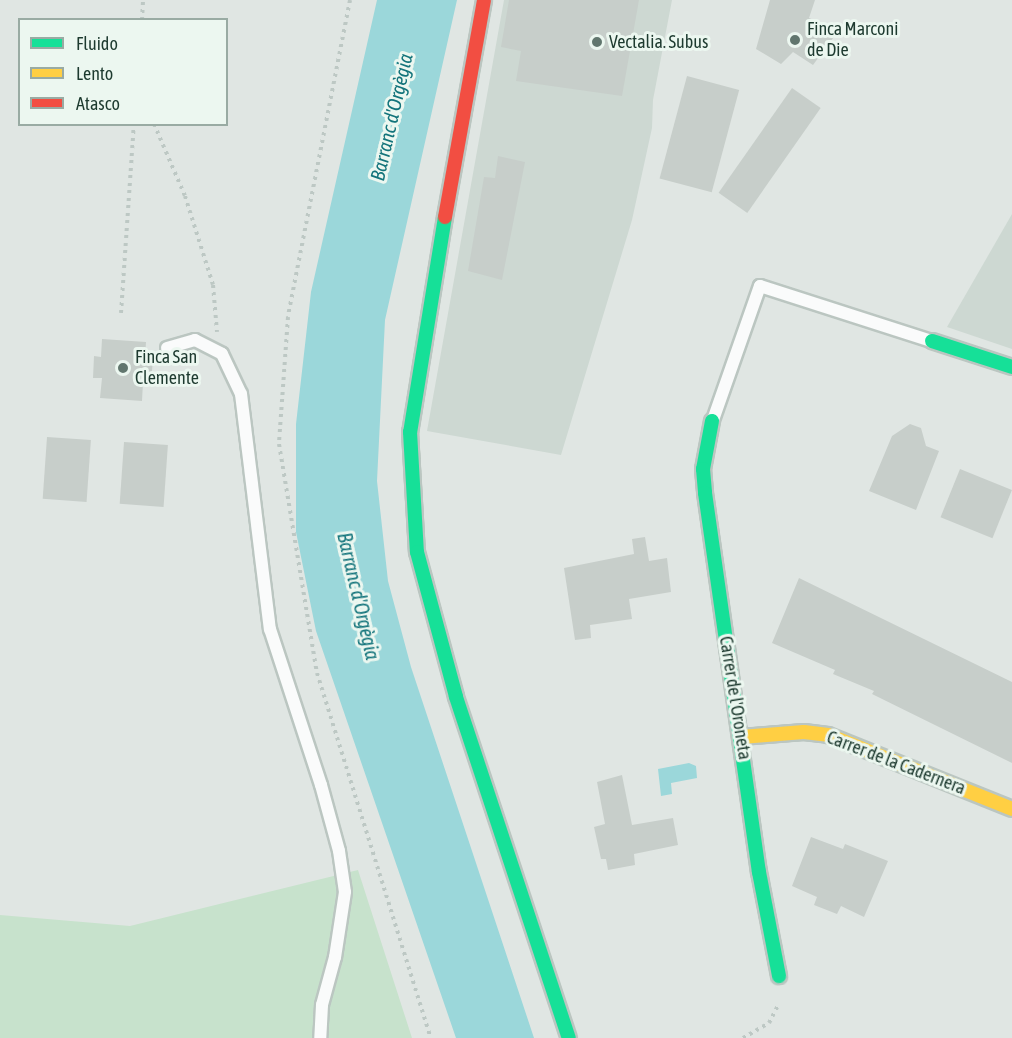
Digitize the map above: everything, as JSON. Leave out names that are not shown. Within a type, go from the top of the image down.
[{"type":"street","points":[[484,0],[432,287],[410,432],[417,552],[456,697],[569,1038]]},
{"type":"street","points":[[932,341],[1012,367]]},
{"type":"street","name":"Carrer de l'Oroneta","points":[[712,421],[703,469],[705,493],[759,872],[778,976]]},
{"type":"street","name":"Carrer de la Cadernera","points":[[741,737],[804,732],[828,735],[1012,809]]},
{"type":"lane","points":[[712,421],[760,286],[932,341]]},
{"type":"lane","points":[[167,348],[195,339],[222,354],[241,394],[270,629],[330,818],[345,892],[335,957],[322,1005],[320,1038]]},
{"type":"path","points":[[142,18],[143,0]]},
{"type":"path","points":[[350,0],[288,317],[279,444],[317,673],[431,1038]]},
{"type":"path","points":[[121,313],[134,126]]},
{"type":"path","points":[[155,126],[185,196],[213,285],[217,332]]},
{"type":"path","points":[[743,1038],[769,1023],[779,1010],[778,976]]},
{"type":"shaded area","points":[[504,0],[672,0],[653,100],[652,128],[632,220],[561,455],[427,431]]},
{"type":"shaded area","points":[[1012,214],[1012,349],[947,327]]},
{"type":"green space","points":[[358,870],[412,1038],[0,1038],[0,915],[130,926]]},
{"type":"water","name":"Barranc d'Orgègia","points":[[377,0],[457,0],[385,320],[377,481],[388,581],[411,667],[534,1038],[456,1038],[316,631],[296,532],[296,424],[311,292]]},
{"type":"water","points":[[689,763],[696,766],[697,778],[671,783],[672,794],[661,796],[658,769]]},
{"type":"building","points":[[509,0],[639,0],[622,96],[516,81],[521,51],[501,47]]},
{"type":"building","name":"Finca Marconi de Die","points":[[770,0],[815,0],[809,18],[839,30],[813,65],[793,52],[781,64],[756,49]]},
{"type":"building","points":[[687,76],[739,90],[712,192],[660,178]]},
{"type":"building","points":[[792,88],[821,108],[747,213],[719,193]]},
{"type":"building","points":[[498,156],[525,162],[502,280],[468,271],[484,177],[495,178]]},
{"type":"building","name":"Finca San Clemente","points":[[102,339],[146,342],[145,359],[153,359],[151,383],[143,382],[142,401],[100,398],[102,378],[93,378],[94,356],[101,357]]},
{"type":"building","points":[[910,424],[921,428],[926,446],[939,451],[916,510],[869,491],[892,436]]},
{"type":"building","points":[[47,437],[91,440],[87,502],[43,499]]},
{"type":"building","points":[[124,442],[168,445],[164,507],[120,504]]},
{"type":"building","points":[[960,469],[1012,490],[992,538],[941,517]]},
{"type":"building","points":[[645,537],[649,561],[667,558],[671,592],[629,599],[632,619],[590,625],[591,638],[575,640],[564,568],[634,554],[632,539]]},
{"type":"building","points":[[799,578],[1012,682],[1012,763],[872,694],[874,691],[833,674],[835,670],[772,643]]},
{"type":"building","points":[[622,775],[632,825],[673,818],[678,845],[634,854],[635,865],[608,870],[606,859],[601,859],[594,827],[605,824],[597,782]]},
{"type":"building","points":[[811,837],[843,849],[845,844],[888,861],[864,917],[841,906],[837,914],[814,905],[817,897],[792,886]]},
{"type":"traffic: fast","points":[[445,217],[410,432],[417,552],[456,697],[569,1038]]},
{"type":"traffic: fast","points":[[932,341],[1012,367]]},
{"type":"traffic: fast","points":[[712,421],[703,469],[705,493],[759,872],[779,976]]},
{"type":"traffic: slow","points":[[741,737],[804,732],[828,735],[1012,809]]},
{"type":"traffic: jam","points":[[445,217],[484,0]]},
{"type":"place","name":"Finca Marconi de Die","points":[[795,40]]},
{"type":"place","name":"Vectalia. Subus","points":[[597,42]]},
{"type":"place","name":"Finca San Clemente","points":[[123,368]]}]
